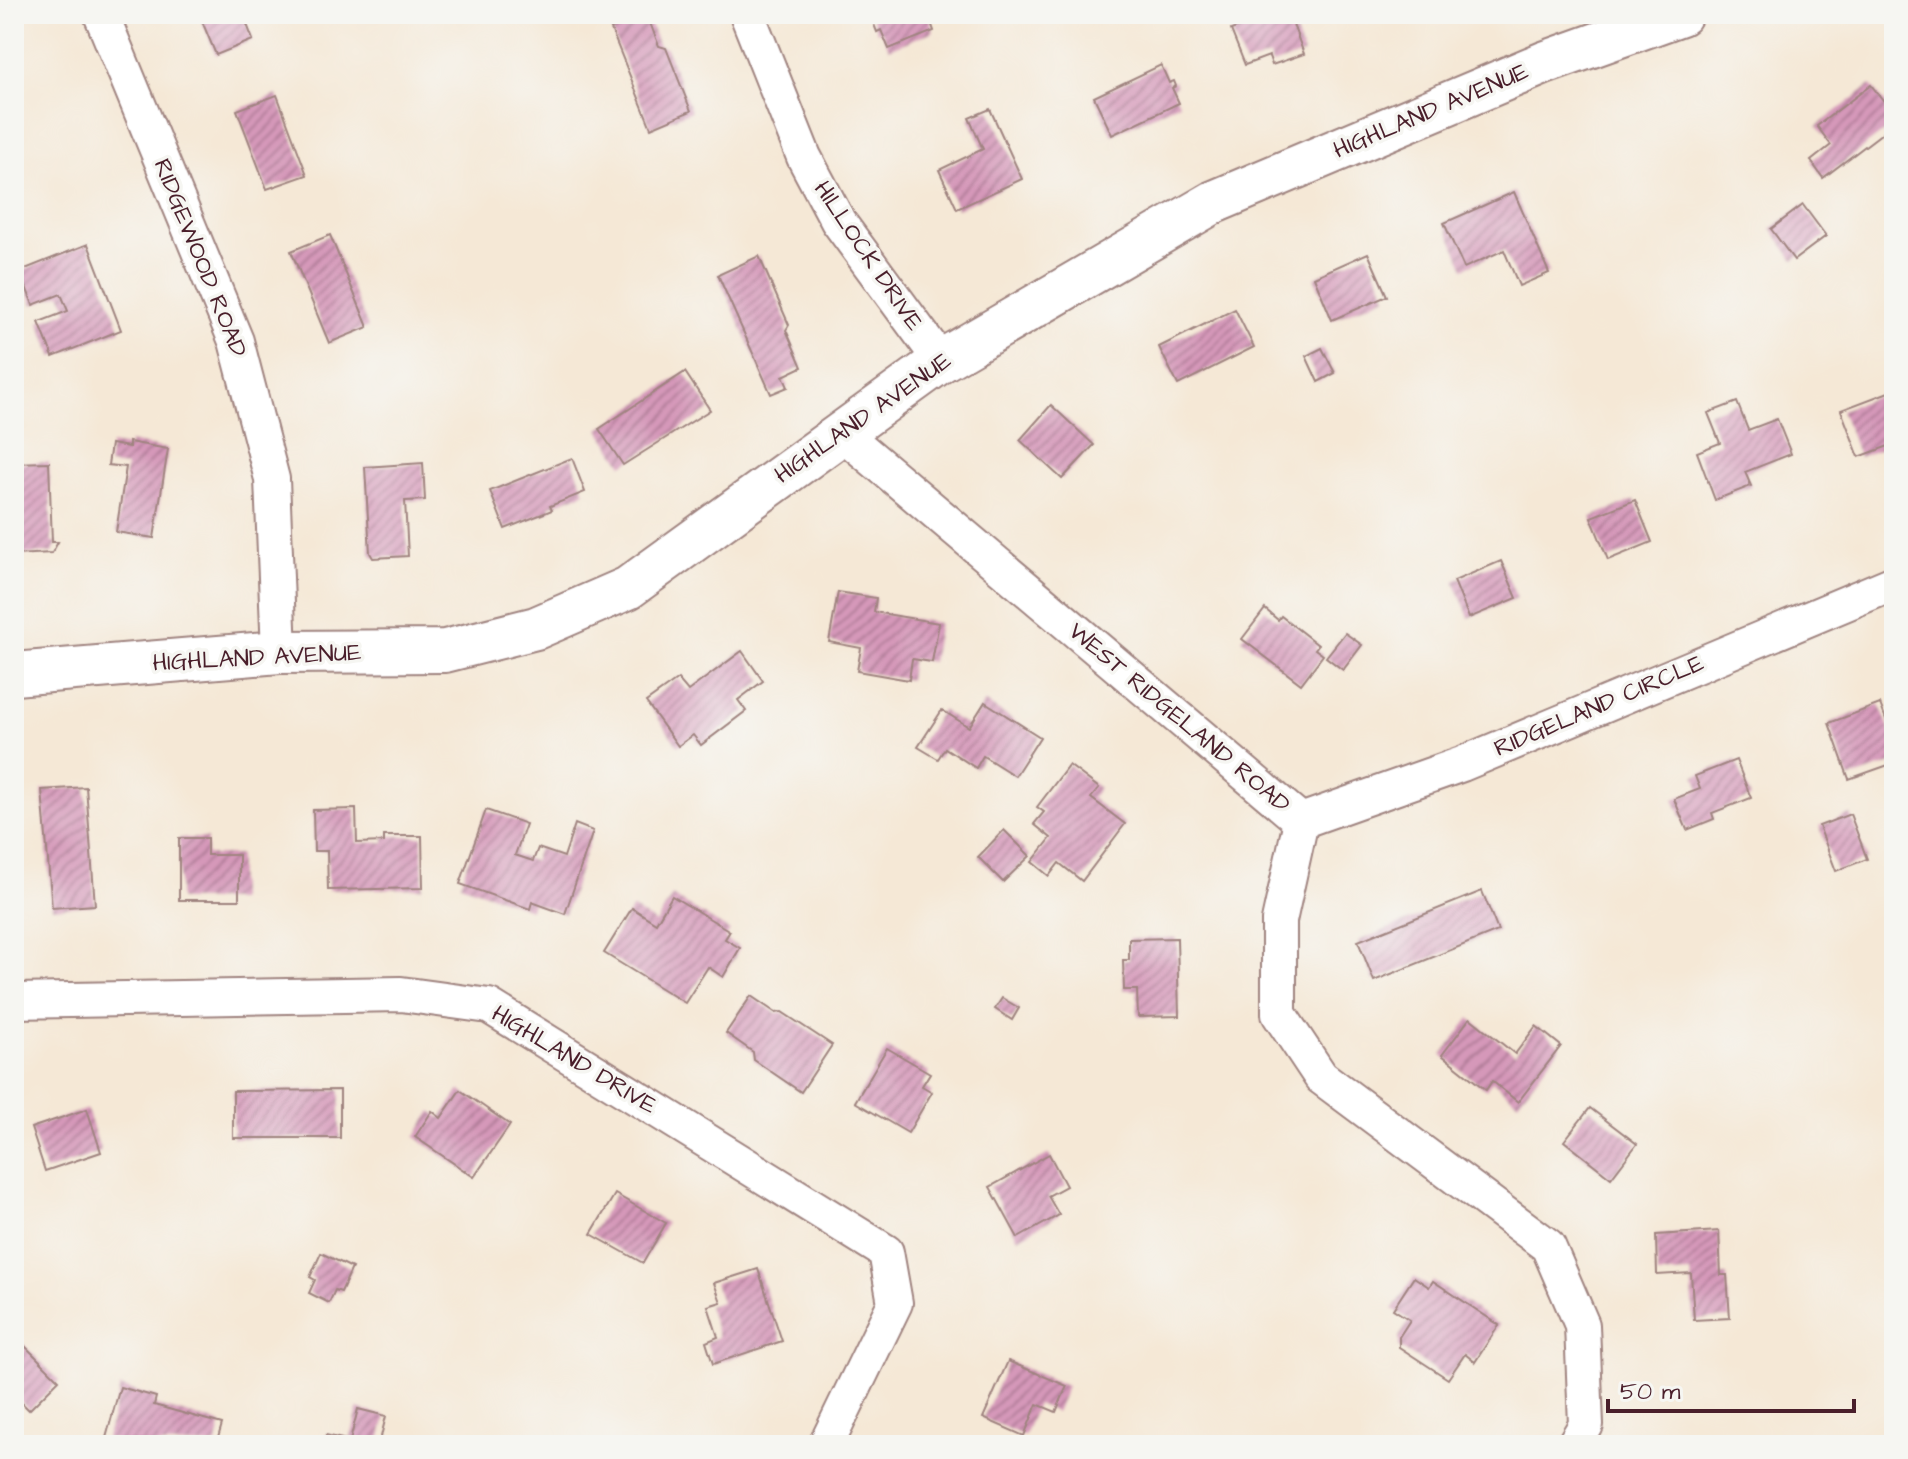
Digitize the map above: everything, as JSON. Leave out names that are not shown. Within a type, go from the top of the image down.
[{"type":"street","name":"RIDGEWOOD ROAD","points":[[101,14],[236,341],[272,479],[279,652]]},
{"type":"street","name":"HILLOCK DRIVE","points":[[747,14],[804,157],[838,221],[941,361]]},
{"type":"street","name":"HIGHLAND AVENUE","points":[[14,674],[279,652],[445,651],[536,628],[628,588],[941,361],[1214,202],[1544,63],[1681,14]]},
{"type":"street","name":"WEST RIDGELAND ROAD","points":[[842,433],[1301,821],[1279,921],[1279,1014],[1321,1077],[1548,1246],[1582,1325],[1586,1425],[1574,1445]]},
{"type":"street","name":"RIDGELAND CIRCLE","points":[[1301,821],[1462,764],[1894,583]]},
{"type":"street","name":"HIGHLAND DRIVE","points":[[14,1001],[401,994],[489,1006],[886,1252],[895,1303],[826,1445]]},
{"type":"building","points":[[199,14],[243,14],[253,40],[216,55]]},
{"type":"building","points":[[870,14],[928,14],[934,31],[889,49],[881,30],[877,32]]},
{"type":"building","points":[[1273,14],[1289,14],[1304,54],[1272,65],[1269,56],[1245,65],[1231,30]]},
{"type":"building","points":[[647,15],[659,46],[666,48],[691,111],[651,128],[611,29]]},
{"type":"building","points":[[1161,65],[1169,83],[1174,81],[1176,86],[1172,88],[1179,103],[1112,135],[1094,97]]},
{"type":"building","points":[[1871,85],[1894,114],[1894,124],[1823,178],[1811,161],[1831,145],[1817,126]]},
{"type":"building","points":[[277,95],[307,175],[267,189],[237,110]]},
{"type":"building","points":[[990,109],[1022,179],[957,209],[939,170],[983,149],[969,118]]},
{"type":"building","points":[[1514,192],[1549,273],[1519,286],[1504,250],[1464,268],[1444,223]]},
{"type":"building","points":[[1803,205],[1826,236],[1794,260],[1771,229]]},
{"type":"building","points":[[330,235],[368,327],[329,343],[291,251]]},
{"type":"building","points":[[88,244],[121,330],[53,357],[39,322],[68,311],[61,294],[33,305],[20,271]]},
{"type":"building","points":[[1368,253],[1387,296],[1332,320],[1314,277]]},
{"type":"building","points":[[759,256],[789,325],[786,330],[802,367],[783,376],[788,387],[771,394],[718,275]]},
{"type":"building","points":[[1235,309],[1254,347],[1178,385],[1159,347]]},
{"type":"building","points":[[1322,348],[1335,373],[1318,382],[1306,356]]},
{"type":"building","points":[[685,372],[710,410],[623,465],[599,429]]},
{"type":"building","points":[[1894,390],[1894,430],[1891,431],[1894,444],[1859,457],[1841,410]]},
{"type":"building","points":[[1737,402],[1748,430],[1777,419],[1791,454],[1745,472],[1751,486],[1715,500],[1697,452],[1720,443],[1708,413]]},
{"type":"building","points":[[1051,405],[1094,445],[1062,479],[1020,440]]},
{"type":"building","points":[[129,442],[168,449],[154,538],[116,532],[126,467],[108,465],[111,444],[129,447]]},
{"type":"building","points":[[572,458],[585,492],[550,506],[552,510],[505,529],[490,491]]},
{"type":"building","points":[[49,462],[52,542],[58,542],[52,553],[14,555],[14,463]]},
{"type":"building","points":[[423,463],[425,500],[405,501],[408,556],[373,558],[370,553],[365,467]]},
{"type":"building","points":[[1635,500],[1652,542],[1608,560],[1591,517]]},
{"type":"building","points":[[1501,561],[1517,598],[1469,618],[1454,581]]},
{"type":"building","points":[[838,592],[876,598],[874,612],[939,623],[932,662],[912,659],[909,680],[857,671],[861,648],[829,642]]},
{"type":"building","points":[[1265,609],[1278,620],[1281,616],[1318,645],[1315,649],[1323,655],[1301,684],[1242,639]]},
{"type":"building","points":[[1345,633],[1362,645],[1343,670],[1326,657]]},
{"type":"building","points":[[742,651],[763,681],[738,700],[746,711],[701,745],[693,735],[678,746],[646,702],[678,679],[688,691]]},
{"type":"building","points":[[985,702],[1040,737],[1015,776],[983,756],[976,768],[945,748],[938,759],[918,747],[942,710],[969,727]]},
{"type":"building","points":[[1880,704],[1894,740],[1894,763],[1849,779],[1829,723]]},
{"type":"building","points":[[1736,760],[1751,798],[1712,813],[1714,819],[1687,830],[1674,799],[1700,789],[1695,776]]},
{"type":"building","points":[[1069,765],[1099,788],[1091,798],[1125,824],[1082,881],[1059,863],[1049,876],[1032,862],[1051,838],[1034,824],[1044,812],[1037,807]]},
{"type":"building","points":[[86,787],[95,905],[52,908],[42,790]]},
{"type":"building","points":[[356,809],[357,843],[384,842],[384,836],[422,836],[423,888],[328,890],[327,851],[314,851],[313,810]]},
{"type":"building","points":[[486,810],[526,824],[515,855],[533,861],[538,848],[564,857],[575,824],[593,831],[565,914],[532,902],[530,909],[460,884]]},
{"type":"building","points":[[1850,814],[1867,859],[1836,871],[1819,826]]},
{"type":"building","points":[[1004,830],[1030,856],[1003,882],[978,857]]},
{"type":"building","points":[[179,838],[207,838],[207,855],[239,855],[239,900],[179,900]]},
{"type":"building","points":[[1482,891],[1498,931],[1374,981],[1358,941]]},
{"type":"building","points":[[672,896],[730,931],[725,939],[740,948],[723,977],[708,967],[685,1003],[604,953],[632,908],[656,923]]},
{"type":"building","points":[[1177,938],[1179,1016],[1138,1017],[1137,990],[1124,990],[1123,960],[1129,960],[1129,939]]},
{"type":"building","points":[[751,996],[832,1045],[801,1092],[754,1060],[753,1052],[726,1033]]},
{"type":"building","points":[[1002,998],[1019,1008],[1012,1020],[995,1009]]},
{"type":"building","points":[[1470,1018],[1515,1054],[1536,1026],[1561,1046],[1518,1102],[1492,1081],[1486,1090],[1442,1055]]},
{"type":"building","points":[[887,1048],[930,1073],[922,1086],[932,1092],[908,1133],[855,1102]]},
{"type":"building","points":[[340,1090],[340,1138],[233,1138],[233,1091]]},
{"type":"building","points":[[460,1090],[510,1125],[474,1177],[415,1137],[432,1111],[441,1118]]},
{"type":"building","points":[[1590,1108],[1637,1144],[1611,1178],[1564,1141]]},
{"type":"building","points":[[87,1109],[101,1152],[45,1171],[31,1128]]},
{"type":"building","points":[[1049,1154],[1066,1186],[1048,1196],[1059,1215],[1018,1238],[990,1187]]},
{"type":"building","points":[[615,1194],[666,1223],[643,1263],[591,1234]]},
{"type":"building","points":[[1719,1231],[1721,1275],[1727,1275],[1730,1318],[1694,1320],[1691,1273],[1657,1275],[1656,1235]]},
{"type":"building","points":[[321,1253],[352,1268],[341,1292],[335,1290],[329,1303],[309,1293],[315,1280],[310,1277]]},
{"type":"building","points":[[758,1269],[782,1341],[713,1364],[706,1342],[718,1337],[708,1306],[721,1302],[714,1283]]},
{"type":"building","points":[[1414,1277],[1429,1287],[1433,1281],[1499,1325],[1475,1362],[1465,1354],[1448,1379],[1399,1347],[1399,1337],[1410,1320],[1393,1309]]},
{"type":"building","points":[[17,1338],[59,1380],[29,1410],[14,1395],[14,1341]]},
{"type":"building","points":[[1008,1361],[1067,1386],[1056,1412],[1037,1404],[1024,1436],[983,1418]]},
{"type":"building","points":[[120,1387],[156,1397],[154,1405],[222,1424],[216,1445],[132,1445],[106,1438]]},
{"type":"building","points":[[358,1409],[386,1416],[379,1445],[323,1445],[326,1435],[350,1441]]}]
